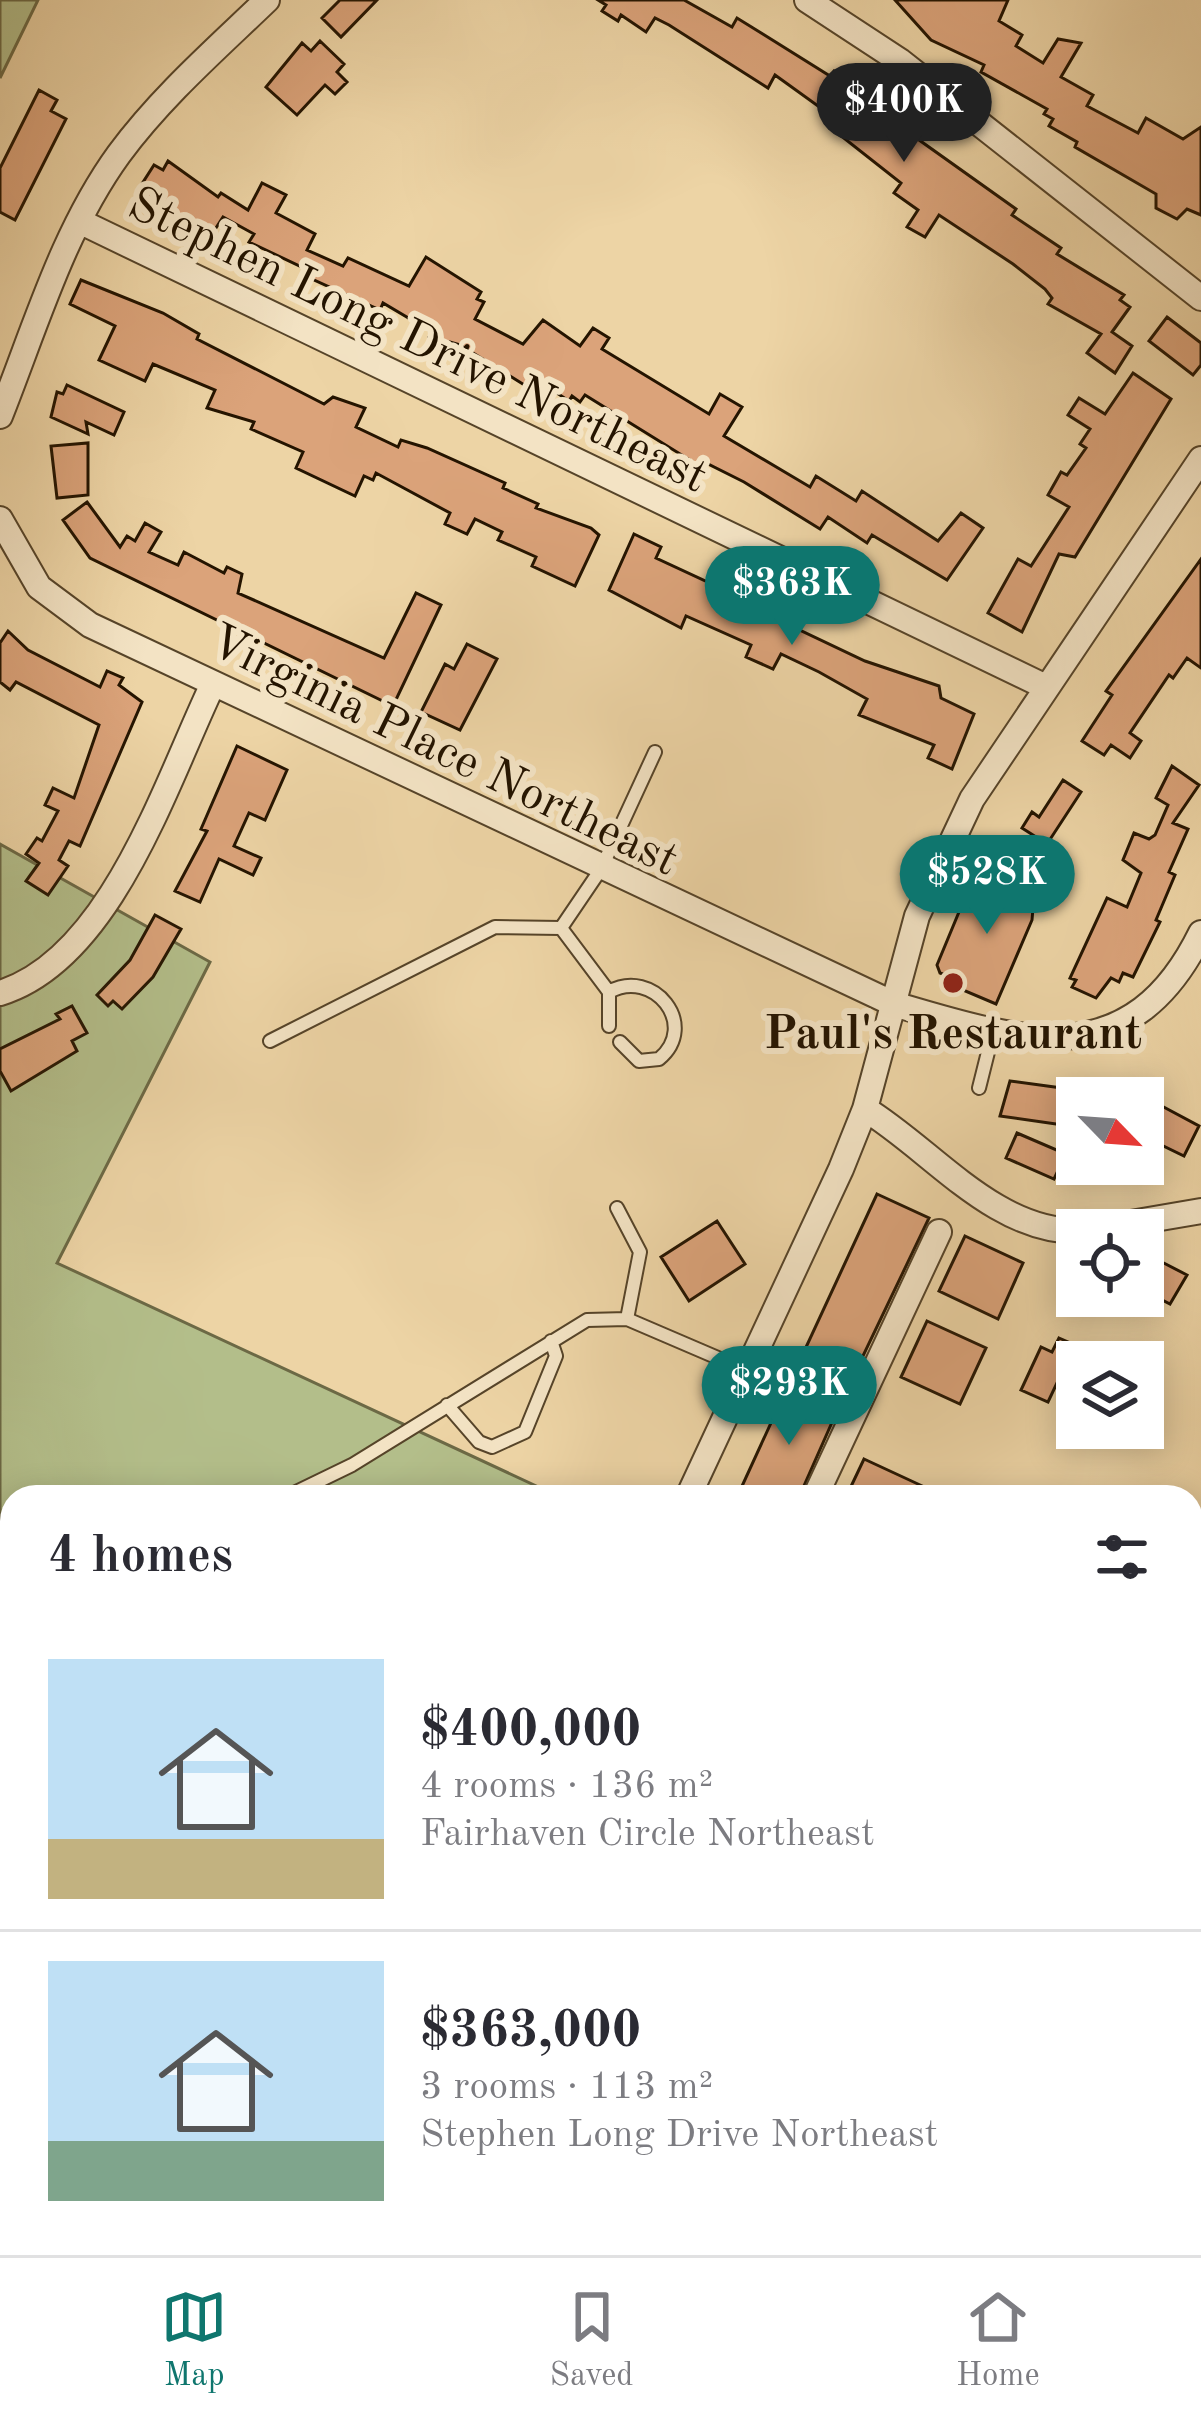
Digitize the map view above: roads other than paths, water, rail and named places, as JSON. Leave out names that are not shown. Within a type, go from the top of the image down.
[{"type":"street","points":[[0,416],[79,221],[118,156],[165,98],[267,0]]},
{"type":"street","points":[[816,2],[900,61],[1201,298]]},
{"type":"street","name":"Stephen Long Drive Northeast","points":[[79,221],[1046,687]]},
{"type":"street","points":[[694,1485],[865,1109],[917,916],[952,835],[1201,459]]},
{"type":"street","name":"Virginia Place Northeast","points":[[0,519],[22,565],[58,605],[213,684],[894,1004],[1010,1032],[1090,1034],[1128,1018],[1163,991],[1201,932]]},
{"type":"street","points":[[0,993],[43,975],[92,927],[213,684]]},
{"type":"street","points":[[865,1109],[971,1189],[1025,1220],[1056,1227]]},
{"type":"street","points":[[1164,1217],[1201,1211]]},
{"type":"street","points":[[821,1485],[939,1232]]},
{"type":"lane","points":[[561,928],[601,869],[655,752]]},
{"type":"lane","points":[[952,835],[990,852]]},
{"type":"lane","points":[[270,1041],[496,927],[561,928]]},
{"type":"lane","points":[[561,928],[609,992],[609,1026]]},
{"type":"lane","points":[[609,992],[630,983],[646,986],[663,998],[675,1022],[672,1045],[659,1059],[639,1061],[620,1042]]},
{"type":"lane","points":[[979,1088],[1010,1032]]},
{"type":"lane","points":[[617,1208],[640,1252],[626,1319]]},
{"type":"lane","points":[[311,1485],[352,1465],[586,1321],[626,1319],[747,1370]]},
{"type":"lane","points":[[447,1405],[479,1442],[492,1447],[525,1432],[556,1356],[551,1341]]},
{"type":"place","name":"Paul's Restaurant","points":[[953,983]]}]
